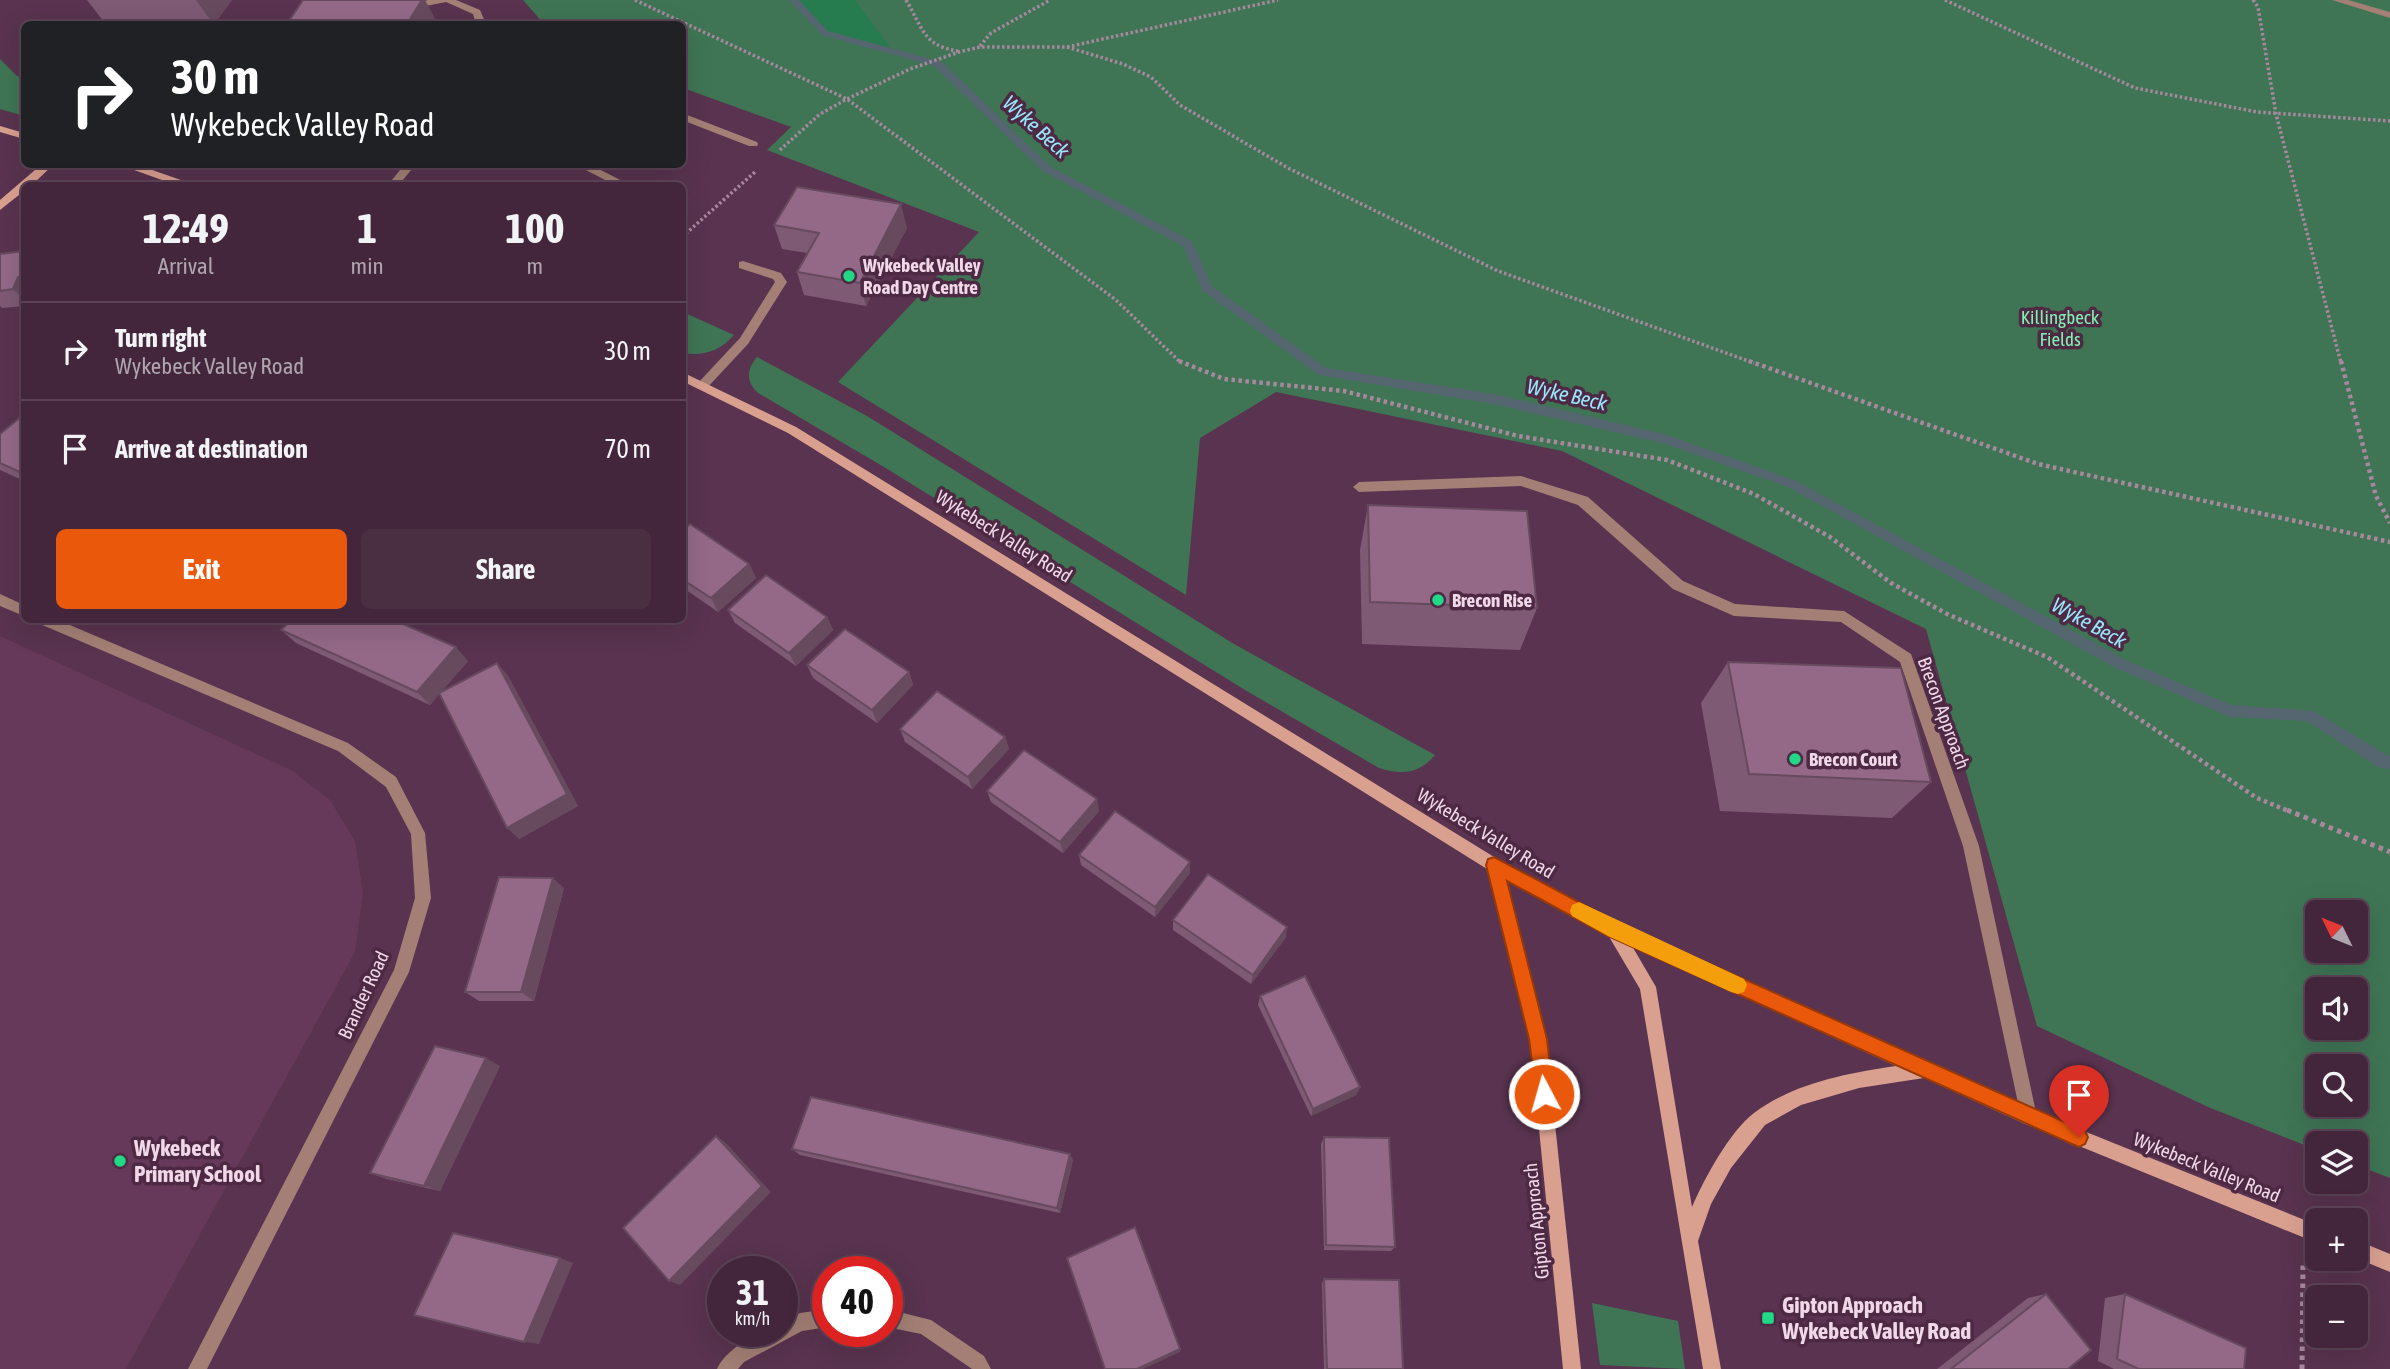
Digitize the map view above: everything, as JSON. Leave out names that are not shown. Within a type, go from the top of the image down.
[{"type":"street","points":[[397,8],[446,0],[477,12],[480,21]]},
{"type":"street","points":[[2337,0],[2390,15]]},
{"type":"street","points":[[686,118],[753,144]]},
{"type":"street","points":[[0,128],[21,135]]},
{"type":"street","points":[[28,182],[44,168]]},
{"type":"street","points":[[135,168],[180,182]]},
{"type":"street","points":[[395,182],[408,168]]},
{"type":"street","points":[[588,168],[618,182]]},
{"type":"street","points":[[0,206],[21,188]]},
{"type":"street","points":[[702,386],[744,341],[781,282],[777,276],[743,265]]},
{"type":"street","name":"Wykebeck Valley Road","points":[[686,378],[792,430],[1494,865],[1614,930],[2029,1117],[2305,1229]]},
{"type":"street","name":"Brecon Approach","points":[[1359,488],[1521,481],[1583,501],[1678,585],[1734,610],[1844,617],[1906,659],[1971,846],[2029,1117]]},
{"type":"street","points":[[0,600],[21,610]]},
{"type":"street","name":"Brander Road","points":[[52,623],[343,747],[391,782],[418,833],[423,898],[401,972],[197,1369]]},
{"type":"street","name":"Gipton Approach","points":[[1494,865],[1538,1039],[1572,1369]]},
{"type":"street","points":[[1614,930],[1648,987],[1712,1369]]},
{"type":"street","points":[[1689,1242],[1698,1209],[1724,1161],[1758,1120],[1811,1092],[1854,1080],[1924,1070]]},
{"type":"street","points":[[2368,1254],[2390,1263]]},
{"type":"street","points":[[726,1369],[738,1356],[800,1322],[812,1320]]},
{"type":"street","points":[[903,1321],[925,1326],[978,1362],[982,1369]]},
{"type":"path","points":[[635,0],[680,21]]},
{"type":"path","points":[[906,0],[930,41],[938,48],[959,52]]},
{"type":"path","points":[[979,47],[991,33],[1050,0]]},
{"type":"path","points":[[771,158],[820,114],[910,69],[959,52],[979,47],[1067,47],[1278,0]]},
{"type":"path","points":[[1945,0],[2135,88],[2276,114],[2390,121]]},
{"type":"path","points":[[2253,0],[2258,6],[2276,114],[2376,496],[2390,523]]},
{"type":"path","points":[[686,24],[847,99]]},
{"type":"path","points":[[1067,47],[1123,64],[1151,78],[1180,105],[1288,168],[1498,271],[2038,464],[2390,542]]},
{"type":"path","points":[[686,233],[761,167]]},
{"type":"path","points":[[2302,1369],[2308,1271]]},
{"type":"shaded area","name":"Wykebeck Primary School","points":[[0,636],[291,770],[330,800],[355,841],[363,893],[355,952],[126,1369],[0,1369]]},
{"type":"green space","name":"Killingbeck Fields","points":[[523,0],[2390,0],[2390,1178],[2368,1170],[2368,1131],[2305,1131],[2305,1145],[2208,1107],[2037,1026],[1926,629],[1562,451],[1276,392],[1200,438],[1186,595],[838,382],[979,232],[767,150],[791,127],[686,89],[686,21],[541,21]]},
{"type":"green space","points":[[794,0],[855,0],[893,52],[825,33]]},
{"type":"green space","points":[[0,59],[21,77],[21,115],[0,109]]},
{"type":"green space","points":[[686,313],[734,335],[723,345],[698,354],[686,353]]},
{"type":"green space","points":[[757,357],[867,416],[1234,644],[1435,755],[1423,766],[1410,771],[1395,772],[1379,768],[1245,690],[884,467],[758,393],[751,385],[749,376]]},
{"type":"green space","points":[[1592,1303],[1678,1321],[1685,1369],[1600,1365]]},
{"type":"building","points":[[303,0],[422,0],[409,21],[289,21]]},
{"type":"building","points":[[797,187],[901,204],[860,283],[797,272],[819,233],[774,225]]},
{"type":"building","points":[[21,251],[21,277],[18,277],[13,289],[0,291],[0,254]]},
{"type":"building","points":[[21,417],[21,473],[0,463],[0,434]]},
{"type":"building","points":[[1368,505],[1527,511],[1537,608],[1370,602]]},
{"type":"building","points":[[690,524],[749,564],[711,598],[686,582],[686,528]]},
{"type":"building","points":[[766,575],[827,617],[789,653],[728,610]]},
{"type":"building","points":[[288,623],[401,623],[456,647],[417,692],[281,630]]},
{"type":"building","points":[[845,629],[909,672],[872,710],[807,665]]},
{"type":"building","points":[[1728,662],[1901,668],[1931,782],[1749,774]]},
{"type":"building","points":[[497,663],[567,794],[507,828],[439,693]]},
{"type":"building","points":[[937,691],[1005,737],[968,777],[900,729]]},
{"type":"building","points":[[1024,750],[1097,799],[1060,842],[987,791]]},
{"type":"building","points":[[1115,811],[1190,862],[1155,907],[1079,855]]},
{"type":"building","points":[[1208,874],[1287,927],[1253,975],[1173,920]]},
{"type":"building","points":[[499,877],[553,878],[521,992],[465,992]]},
{"type":"building","points":[[1305,976],[1360,1087],[1313,1109],[1260,996]]},
{"type":"building","points":[[435,1046],[486,1058],[424,1186],[370,1173]]},
{"type":"building","points":[[811,1097],[1070,1154],[1057,1208],[792,1149]]},
{"type":"building","points":[[716,1136],[762,1186],[669,1281],[623,1228]]},
{"type":"building","points":[[1324,1137],[1389,1138],[1395,1247],[1326,1245]]},
{"type":"building","points":[[1135,1227],[1180,1349],[1137,1369],[1105,1369],[1067,1258]]},
{"type":"building","points":[[453,1233],[560,1258],[524,1342],[414,1315]]},
{"type":"building","points":[[1324,1279],[1399,1280],[1403,1369],[1327,1369]]},
{"type":"building","points":[[2046,1294],[2091,1350],[2068,1369],[1951,1369]]},
{"type":"building","points":[[2125,1294],[2246,1348],[2244,1369],[2139,1369],[2117,1359]]},
{"type":"waterway","name":"Wyke Beck","points":[[794,0],[825,33],[938,64],[1047,169],[1188,244],[1207,288],[1323,372],[1494,399],[1667,440],[1792,484],[2121,664],[2230,711],[2309,715],[2383,762],[2390,763]]},
{"type":"slow traffic","points":[[1579,911],[1614,930],[1738,985]]},
{"type":"place","name":"Wykebeck Valley Road Day Centre","points":[[849,276]]},
{"type":"place","name":"Brecon Rise","points":[[1438,600]]},
{"type":"place","name":"Brecon Court","points":[[1795,759]]},
{"type":"place","name":"Wykebeck Primary School","points":[[120,1161]]},
{"type":"place","name":"Gipton Approach Wykebeck Valley Road","points":[[1768,1318]]},
{"type":"route","points":[[1544,1094],[1538,1039],[1494,865],[1614,930],[2079,1137]]}]
